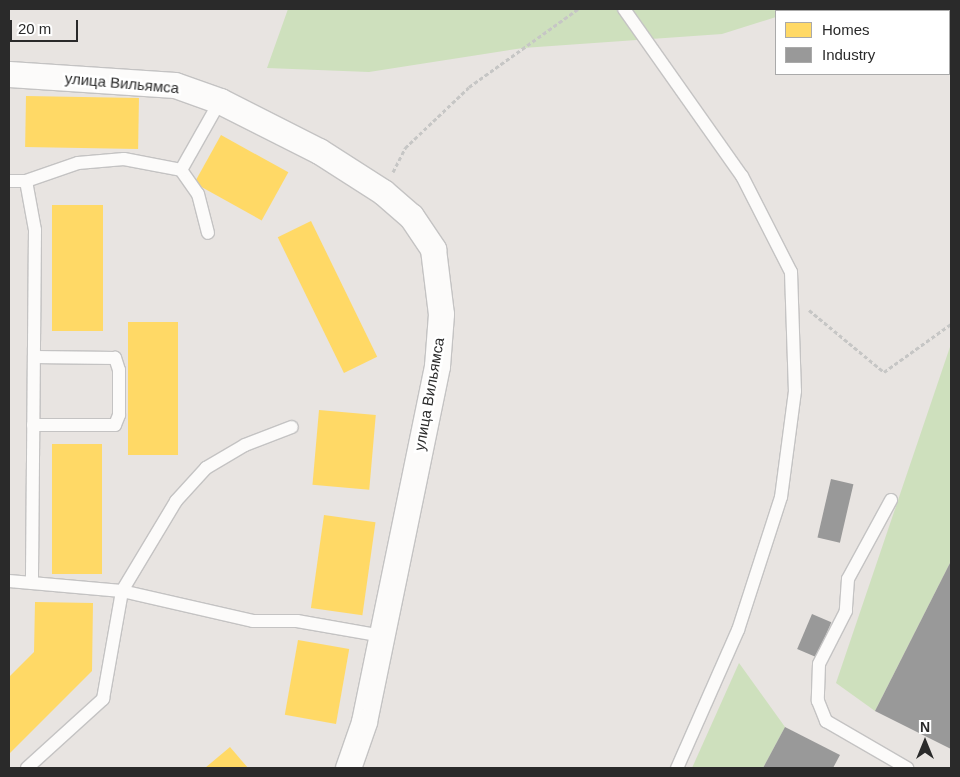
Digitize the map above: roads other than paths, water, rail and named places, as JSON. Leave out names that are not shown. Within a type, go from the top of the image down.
[{"type":"street","name":"улица Вильямса","points":[[9,74],[175,85],[220,100],[319,150],[383,192],[411,216],[433,249],[441,314],[437,366],[364,722],[348,768]]},
{"type":"lane","points":[[624,9],[742,176],[791,272],[795,391],[781,497],[738,630],[677,768]]},
{"type":"lane","points":[[181,170],[220,100]]},
{"type":"lane","points":[[9,181],[26,181],[78,163],[124,159],[181,170],[198,194],[208,233]]},
{"type":"lane","points":[[26,181],[35,230],[32,583]]},
{"type":"lane","points":[[33,424],[115,424],[119,415],[119,364],[115,358],[34,357]]},
{"type":"lane","points":[[27,768],[103,699],[122,591],[176,501],[206,468],[245,445],[292,427]]},
{"type":"lane","points":[[891,500],[848,579],[846,611],[819,664],[818,701],[826,721],[907,768]]},
{"type":"lane","points":[[9,581],[122,591],[253,621],[297,621],[382,636]]}]
